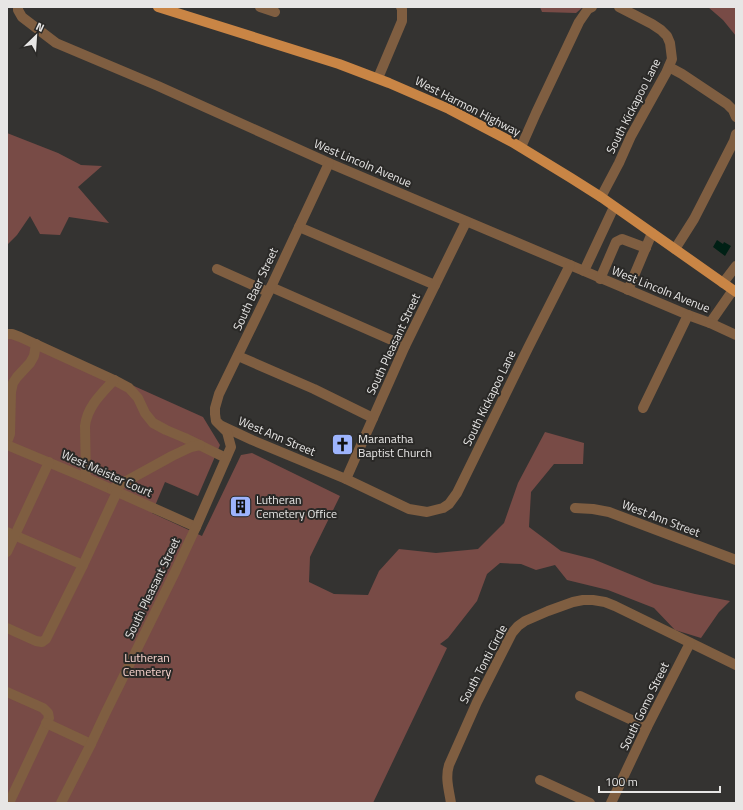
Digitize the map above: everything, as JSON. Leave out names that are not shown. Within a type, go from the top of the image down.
[{"type":"main road","name":"West Harmon Highway","points":[[158,7],[339,64],[378,78],[449,109],[498,134],[559,170],[601,197],[734,291]]},
{"type":"street","name":"West Lincoln Avenue","points":[[18,7],[22,17],[56,43],[158,86],[329,163],[466,222],[736,335]]},
{"type":"street","points":[[260,7],[275,12]]},
{"type":"street","points":[[378,78],[402,21],[401,7]]},
{"type":"street","points":[[521,147],[579,22],[588,9],[592,7]]},
{"type":"street","name":"South Kickapoo Lane","points":[[601,197],[619,164],[634,130],[672,59],[670,43],[667,36],[661,30],[619,7]]},
{"type":"street","points":[[669,67],[727,104],[733,110],[736,117]]},
{"type":"street","points":[[675,249],[694,219],[731,147],[736,134]]},
{"type":"street","name":"South Baer Street","points":[[222,426],[216,420],[215,414],[219,394],[270,290],[329,163]]},
{"type":"street","points":[[584,271],[614,207]]},
{"type":"street","name":"South Pleasant Street","points":[[346,479],[405,346],[466,222]]},
{"type":"street","points":[[299,227],[435,286]]},
{"type":"street","points":[[628,290],[652,233]]},
{"type":"street","points":[[600,278],[616,242],[622,239],[646,248]]},
{"type":"street","name":"South Kickapoo Lane","points":[[409,509],[427,512],[442,508],[454,499],[570,265]]},
{"type":"street","points":[[723,283],[736,266]]},
{"type":"street","points":[[217,269],[405,346]]},
{"type":"street","name":"West Lincoln Avenue","points":[[710,323],[734,291]]},
{"type":"street","points":[[643,408],[688,315]]},
{"type":"street","points":[[7,334],[12,334],[36,344],[129,388],[138,398],[145,413],[153,423],[226,458]]},
{"type":"street","points":[[7,443],[10,434],[10,392],[17,377],[30,363],[34,356],[36,344]]},
{"type":"street","points":[[238,356],[373,418]]},
{"type":"street","points":[[86,478],[85,419],[95,401],[114,380]]},
{"type":"street","points":[[222,426],[227,432],[231,447],[237,442],[252,440]]},
{"type":"street","name":"West Ann Street","points":[[222,426],[346,479],[409,509]]},
{"type":"street","name":"West Meister Court","points":[[7,443],[196,527]]},
{"type":"street","points":[[7,628],[36,641],[42,642],[46,639],[83,565],[114,490],[172,456],[191,447],[200,445]]},
{"type":"street","name":"South Pleasant Street","points":[[61,803],[175,572],[231,447]]},
{"type":"street","points":[[7,552],[11,534],[49,462]]},
{"type":"street","name":"West Ann Street","points":[[575,508],[609,512],[736,560]]},
{"type":"street","points":[[11,534],[83,565]]},
{"type":"street","name":"South Tonti Circle","points":[[451,803],[447,783],[447,771],[449,765],[477,702],[512,633],[525,621],[573,602],[593,600],[605,602],[736,665]]},
{"type":"street","name":"South Gomo Street","points":[[611,803],[647,727],[690,643]]},
{"type":"street","points":[[7,692],[43,708],[48,713],[49,718],[8,803]]},
{"type":"street","points":[[580,696],[647,727]]},
{"type":"street","points":[[46,723],[91,744]]},
{"type":"street","points":[[540,780],[590,803]]},
{"type":"green space","points":[[540,7],[583,7],[576,13],[542,12]]},
{"type":"green space","points":[[708,7],[736,7],[736,36],[723,20]]},
{"type":"green space","points":[[7,133],[58,153],[81,165],[102,166],[78,187],[109,223],[69,217],[60,235],[40,234],[30,216],[17,235],[7,245]]},
{"type":"green space","name":"Lutheran Cemetery","points":[[7,329],[203,417],[220,445],[198,496],[165,482],[152,513],[202,536],[241,455],[252,453],[340,496],[310,557],[309,582],[334,594],[368,595],[379,571],[399,549],[436,553],[478,549],[504,523],[518,483],[545,432],[584,443],[583,464],[554,464],[531,492],[529,527],[561,551],[593,559],[654,584],[730,601],[719,612],[701,638],[675,630],[654,608],[608,590],[567,580],[555,565],[536,570],[521,564],[500,563],[487,574],[477,601],[448,638],[440,644],[447,648],[373,803],[7,803]]},
{"type":"shaded area","points":[[717,240],[723,244],[724,242],[731,246],[725,256],[713,247]]},
{"type":"place","name":"Maranatha Baptist Church","points":[[342,445]]},
{"type":"place","name":"Lutheran Cemetery Office","points":[[241,506]]}]
